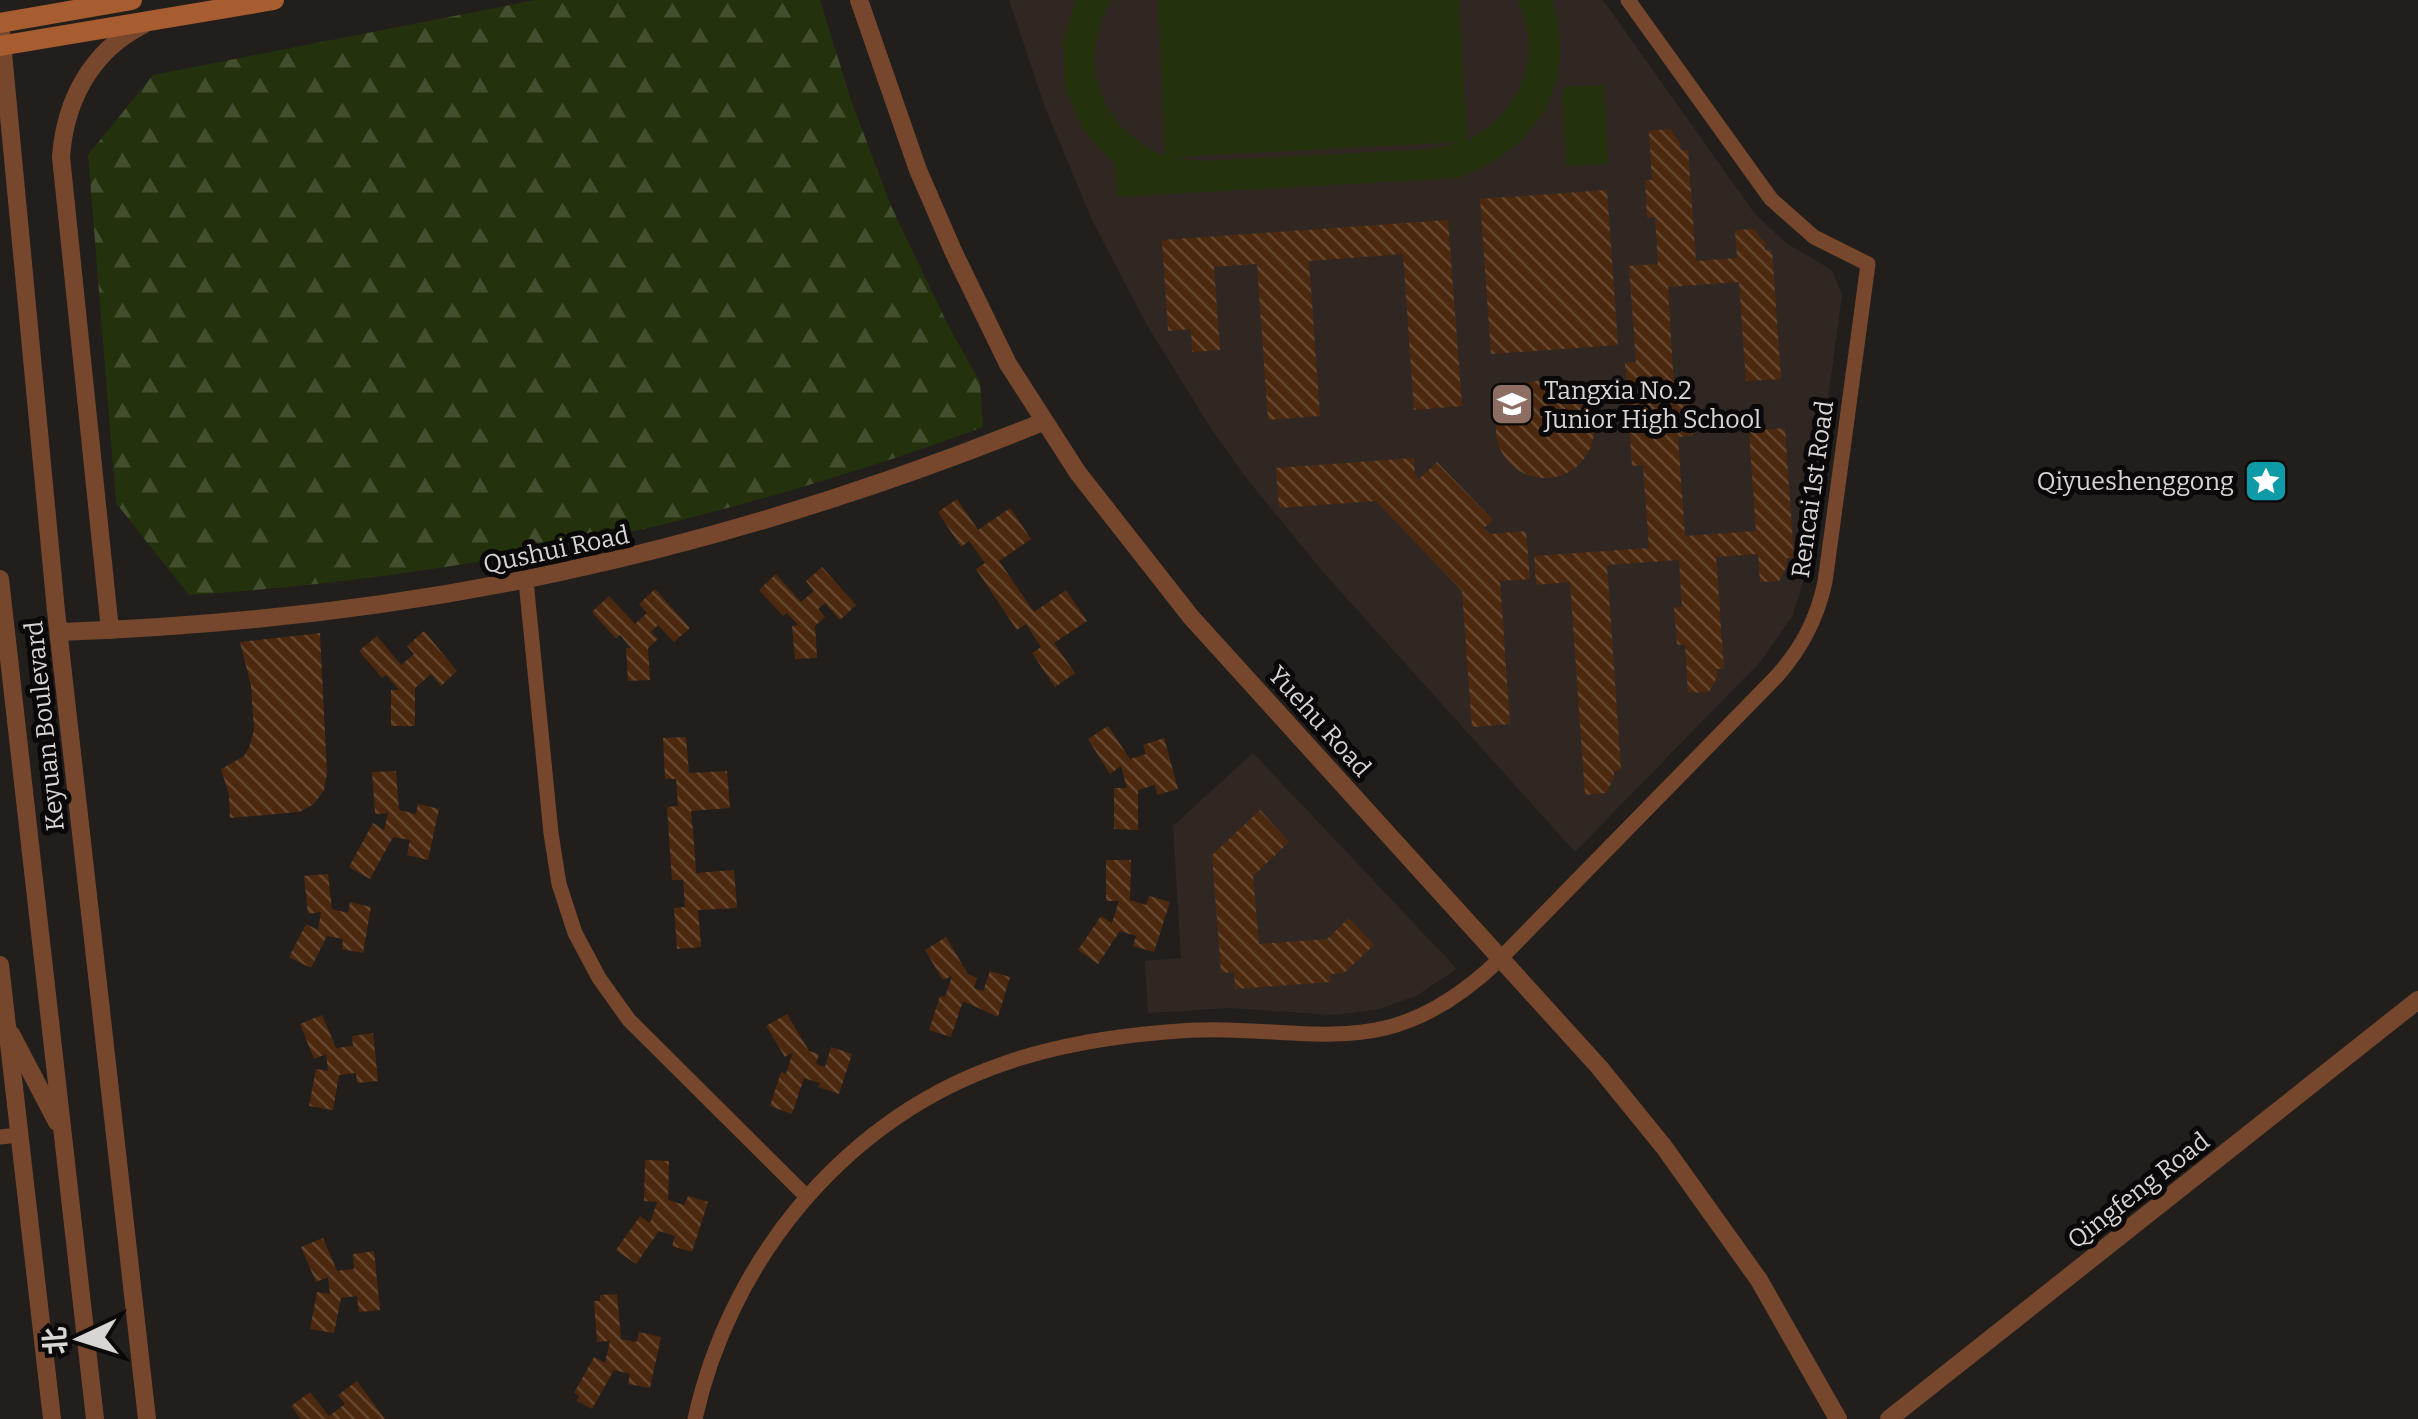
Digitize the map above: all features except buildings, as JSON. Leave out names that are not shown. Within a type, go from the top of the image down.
[{"type":"main road","points":[[0,35],[132,0]]},
{"type":"main road","points":[[0,35],[151,20],[274,0]]},
{"type":"street","name":"Yuehu Road","points":[[859,0],[911,151],[946,236],[1008,364],[1044,422],[1114,522],[1182,606],[1599,1067],[1695,1189],[1759,1280],[1838,1419]]},
{"type":"street","name":"Rencai 1st Road","points":[[1499,960],[1777,676],[1803,643],[1826,582],[1868,264],[1814,237],[1771,200],[1628,0]]},
{"type":"street","points":[[110,630],[62,139],[72,103],[90,68],[118,40],[151,20]]},
{"type":"street","name":"Keyuan Boulevard","points":[[0,35],[59,632],[148,1419]]},
{"type":"street","name":"Qushui Road","points":[[59,632],[312,616],[526,581],[644,556],[806,510],[1044,422]]},
{"type":"street","name":"Keyuan Boulevard","points":[[0,579],[95,1419]]},
{"type":"street","points":[[526,581],[551,833],[559,884],[575,933],[628,1020],[807,1197]]},
{"type":"street","points":[[695,1419],[702,1385],[731,1312],[753,1270],[831,1171],[878,1130],[931,1096],[988,1069],[1047,1050],[1168,1032],[1228,1030],[1335,1036],[1381,1031],[1425,1016],[1452,1000],[1499,960]]},
{"type":"street","points":[[0,965],[10,1136],[52,1419]]},
{"type":"street","name":"Qingfeng Road","points":[[1889,1419],[2418,1000]]},
{"type":"street","points":[[6,1025],[63,1133]]},
{"type":"shaded area","name":"Tangxia No.2 Junior High School","points":[[1009,0],[1603,0],[1755,214],[1786,243],[1832,270],[1842,295],[1804,578],[1793,615],[1761,661],[1575,852],[1324,573],[1212,430],[1148,327],[1092,220],[1045,107]]},
{"type":"shaded area","points":[[1253,753],[1457,969],[1416,996],[1376,1010],[1335,1015],[1229,1008],[1148,1013],[1145,961],[1181,958],[1173,826]]},
{"type":"green space","points":[[535,0],[820,0],[852,103],[892,208],[980,382],[983,427],[788,491],[592,540],[393,575],[189,595],[116,503],[88,155],[153,75]]},
{"type":"green space","points":[[1076,0],[1112,0],[1095,46],[1100,91],[1124,129],[1165,156],[1158,0],[1459,0],[1467,141],[1501,115],[1522,81],[1529,41],[1517,0],[1552,0],[1560,59],[1555,86],[1529,132],[1509,151],[1457,178],[1117,197],[1115,165],[1084,131],[1065,88],[1063,41]],"holes":[[[1461,142],[1432,149],[1201,161],[1171,157]]]},
{"type":"green space","points":[[1604,85],[1608,164],[1566,166],[1562,87]]},
{"type":"place","name":"Tangxia No.2 Junior High School","points":[[1512,404]]},
{"type":"place","name":"Qiyueshenggong","points":[[2266,481]]}]
